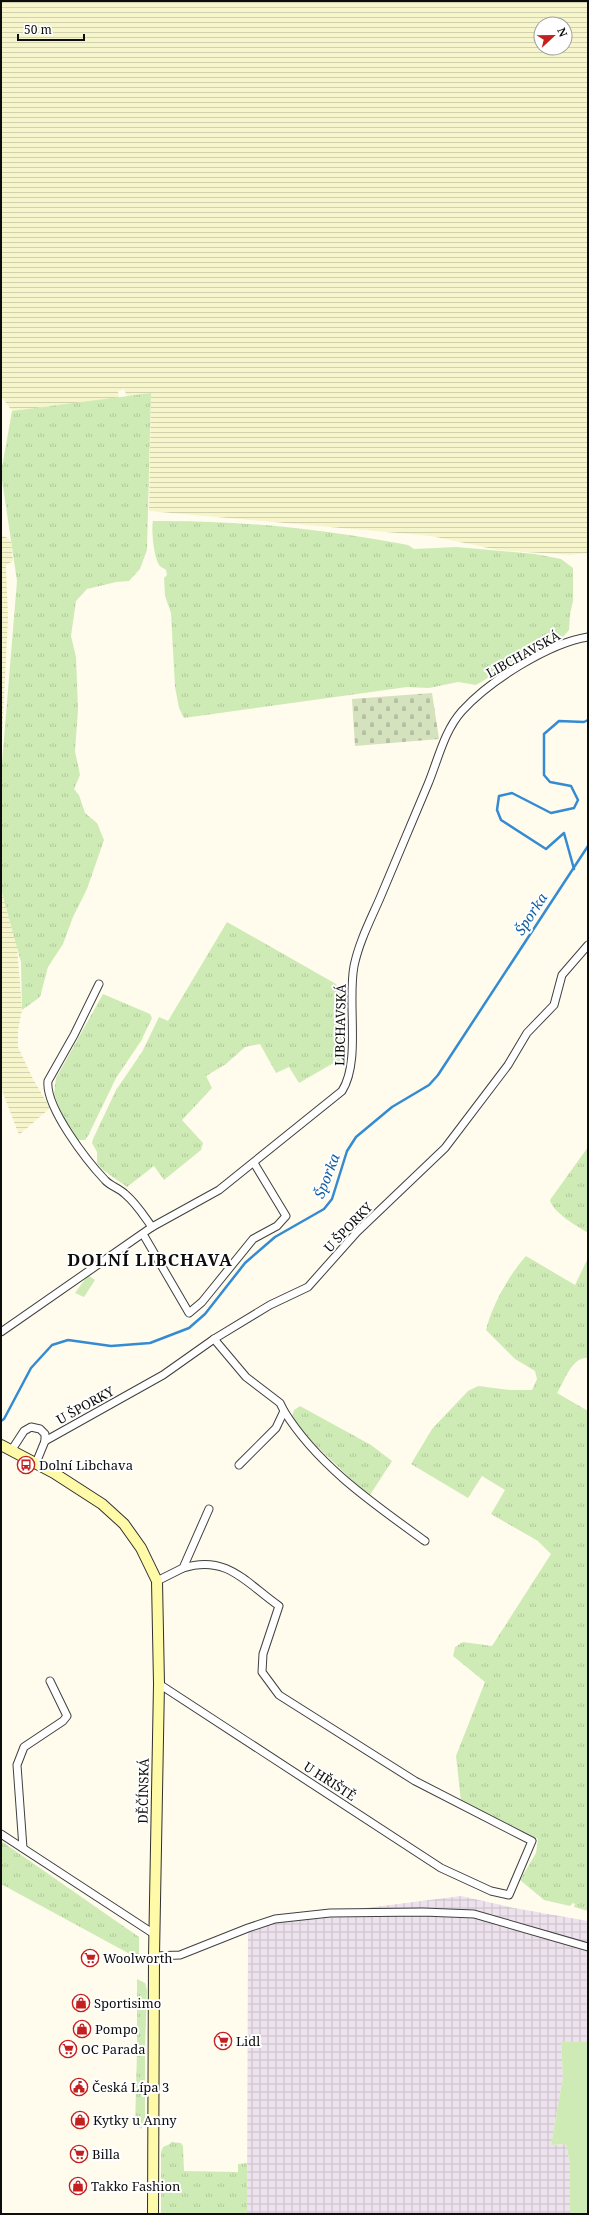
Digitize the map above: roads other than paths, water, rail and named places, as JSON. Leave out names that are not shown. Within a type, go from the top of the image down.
[{"type":"main road","name":"DĚČÍNSKÁ","points":[[1,1445],[36,1463],[102,1504],[124,1524],[141,1548],[156,1581],[159,1684],[154,1934],[153,2214]]},
{"type":"street","name":"LIBCHAVSKÁ","points":[[1,1332],[152,1227],[219,1190],[342,1091],[351,1074],[352,982],[356,956],[437,763],[448,731],[461,711],[492,683],[550,650],[577,639],[588,637]]},
{"type":"street","name":"U ŠPORKY","points":[[45,1441],[163,1375],[214,1339],[270,1305],[308,1287],[357,1232],[445,1148],[508,1065],[527,1033],[554,1005],[562,975],[588,945]]},
{"type":"street","points":[[99,984],[74,1035],[48,1080],[47,1089],[60,1117],[85,1157],[106,1182],[125,1194],[152,1227]]},
{"type":"street","points":[[143,1234],[189,1312],[202,1302],[253,1240],[277,1226],[286,1216],[254,1163]]},
{"type":"street","points":[[214,1339],[246,1378],[280,1403],[284,1411],[303,1436],[351,1486],[425,1541]]},
{"type":"street","points":[[239,1465],[276,1428],[284,1411]]},
{"type":"street","points":[[11,1450],[24,1431],[32,1427],[40,1429],[45,1434],[45,1441],[36,1463]]},
{"type":"street","points":[[156,1581],[183,1568],[210,1509]]},
{"type":"street","name":"U HŘIŠTĚ","points":[[159,1684],[441,1868],[491,1891],[509,1895],[532,1841],[415,1781],[279,1695],[262,1672],[263,1654],[279,1606],[230,1569],[199,1563],[183,1568]]},
{"type":"street","points":[[23,1848],[17,1765],[24,1747],[63,1721],[67,1716],[50,1681]]},
{"type":"street","points":[[1,1834],[154,1934]]},
{"type":"street","points":[[154,1956],[180,1955],[275,1919],[330,1913],[423,1912],[474,1914],[588,1947]]},
{"type":"waterway","points":[[574,869],[564,833],[546,849],[501,820],[497,810],[499,796],[512,793],[551,813],[574,808],[578,800],[571,786],[550,782],[544,775],[544,734],[559,721],[584,722],[588,720]]},
{"type":"waterway","name":"Šporka","points":[[1,1421],[4,1419],[31,1368],[52,1345],[68,1340],[111,1346],[150,1343],[189,1328],[205,1314],[245,1263],[275,1237],[324,1209],[332,1199],[347,1151],[356,1137],[392,1107],[429,1085],[438,1075],[588,846]]},
{"type":"place","name":"Dolní Libchava","points":[[26,1465]]},
{"type":"place","name":"Woolworth","points":[[90,1958]]},
{"type":"place","name":"Sportisimo","points":[[81,2003]]},
{"type":"place","name":"Pompo","points":[[82,2029]]},
{"type":"place","name":"Lidl","points":[[223,2041]]},
{"type":"place","name":"OC Parada","points":[[68,2049]]},
{"type":"place","name":"Česká Lípa 3","points":[[79,2087]]},
{"type":"place","name":"Kytky u Anny","points":[[80,2120]]},
{"type":"place","name":"Billa","points":[[79,2154]]},
{"type":"place","name":"Takko Fashion","points":[[78,2186]]},
{"type":"district","name":"DOLNÍ LIBCHAVA","points":[[150,1260]]}]
